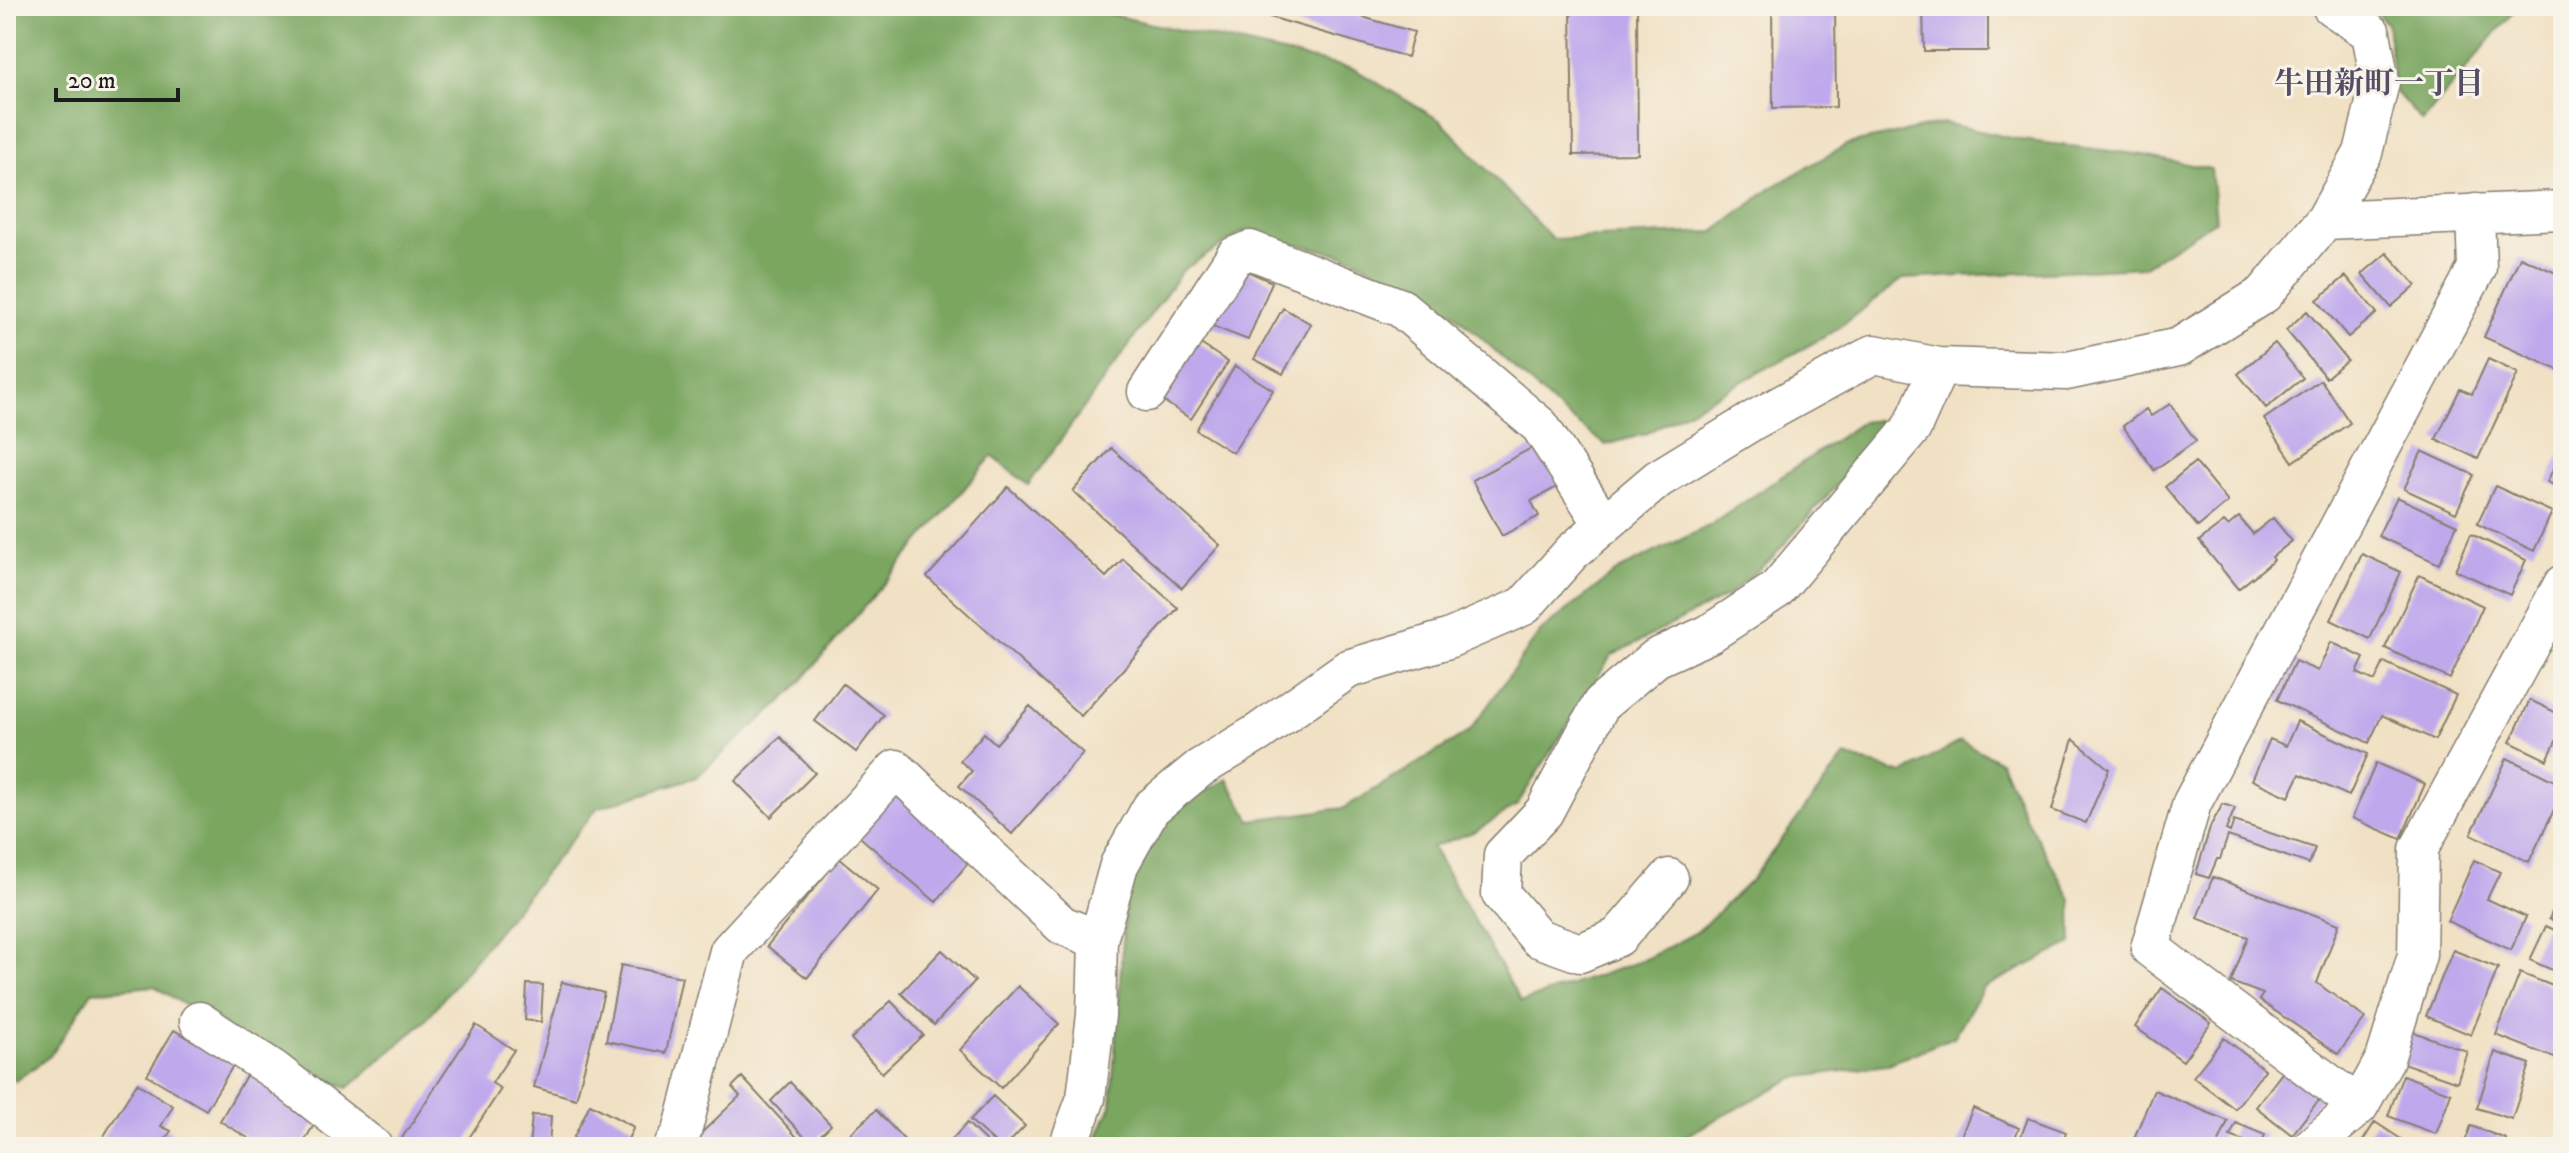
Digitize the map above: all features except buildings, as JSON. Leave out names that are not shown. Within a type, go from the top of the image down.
[{"type":"street","points":[[1068,1147],[1086,1098],[1096,1015],[1098,940],[1119,865],[1151,808],[1200,768],[1258,733],[1348,669],[1448,639],[1524,606],[1572,552],[1658,479],[1754,420],[1874,354],[1939,367],[2067,371],[2179,347],[2264,294],[2325,220],[2363,153],[2380,82],[2371,33],[2331,6]]},
{"type":"street","points":[[2325,220],[2563,210]]},
{"type":"street","points":[[2359,1106],[2150,948],[2192,803],[2477,268],[2475,213]]},
{"type":"street","points":[[1147,392],[1235,256],[1250,250],[1401,308],[1540,426],[1604,525]]},
{"type":"street","points":[[1669,878],[1618,937],[1580,953],[1538,938],[1501,894],[1503,855],[1544,812],[1601,704],[1656,658],[1709,634],[1776,590],[1912,428],[1939,367]]},
{"type":"street","points":[[2311,1147],[2359,1106],[2385,1059],[2417,955],[2419,849],[2563,584]]},
{"type":"street","points":[[673,1147],[682,1132],[729,951],[896,769],[1062,925],[1098,940]]},
{"type":"street","points":[[199,1021],[274,1070],[373,1147]]},
{"type":"green space","points":[[6,6],[1093,6],[1108,14],[1354,69],[1441,121],[1552,239],[1714,232],[1771,188],[1848,144],[1944,123],[2020,140],[2144,155],[2211,169],[2216,220],[2143,267],[1903,279],[1830,334],[1645,434],[1606,445],[1563,413],[1454,313],[1352,257],[1243,232],[1183,270],[1028,485],[992,456],[792,692],[696,777],[597,808],[425,1021],[348,1088],[268,1057],[154,986],[92,992],[50,1056],[15,1081],[6,1065]]},
{"type":"green space","points":[[2371,6],[2518,6],[2422,122],[2395,91],[2387,24]]},
{"type":"green space","points":[[1877,420],[1886,430],[1770,560],[1727,596],[1611,656],[1517,805],[1476,831],[1432,847],[1521,1002],[1644,960],[1697,932],[1751,880],[1845,756],[1903,774],[1961,741],[2001,762],[2025,817],[2071,899],[2072,943],[1983,988],[1954,1037],[1886,1065],[1793,1078],[1665,1147],[1093,1147],[1111,1106],[1126,897],[1148,836],[1181,806],[1227,779],[1251,820],[1344,808],[1469,732],[1541,631],[1618,570],[1709,526],[1862,422]]},
{"type":"district","name":"牛田新町一丁目","points":[[2379,84]]}]
